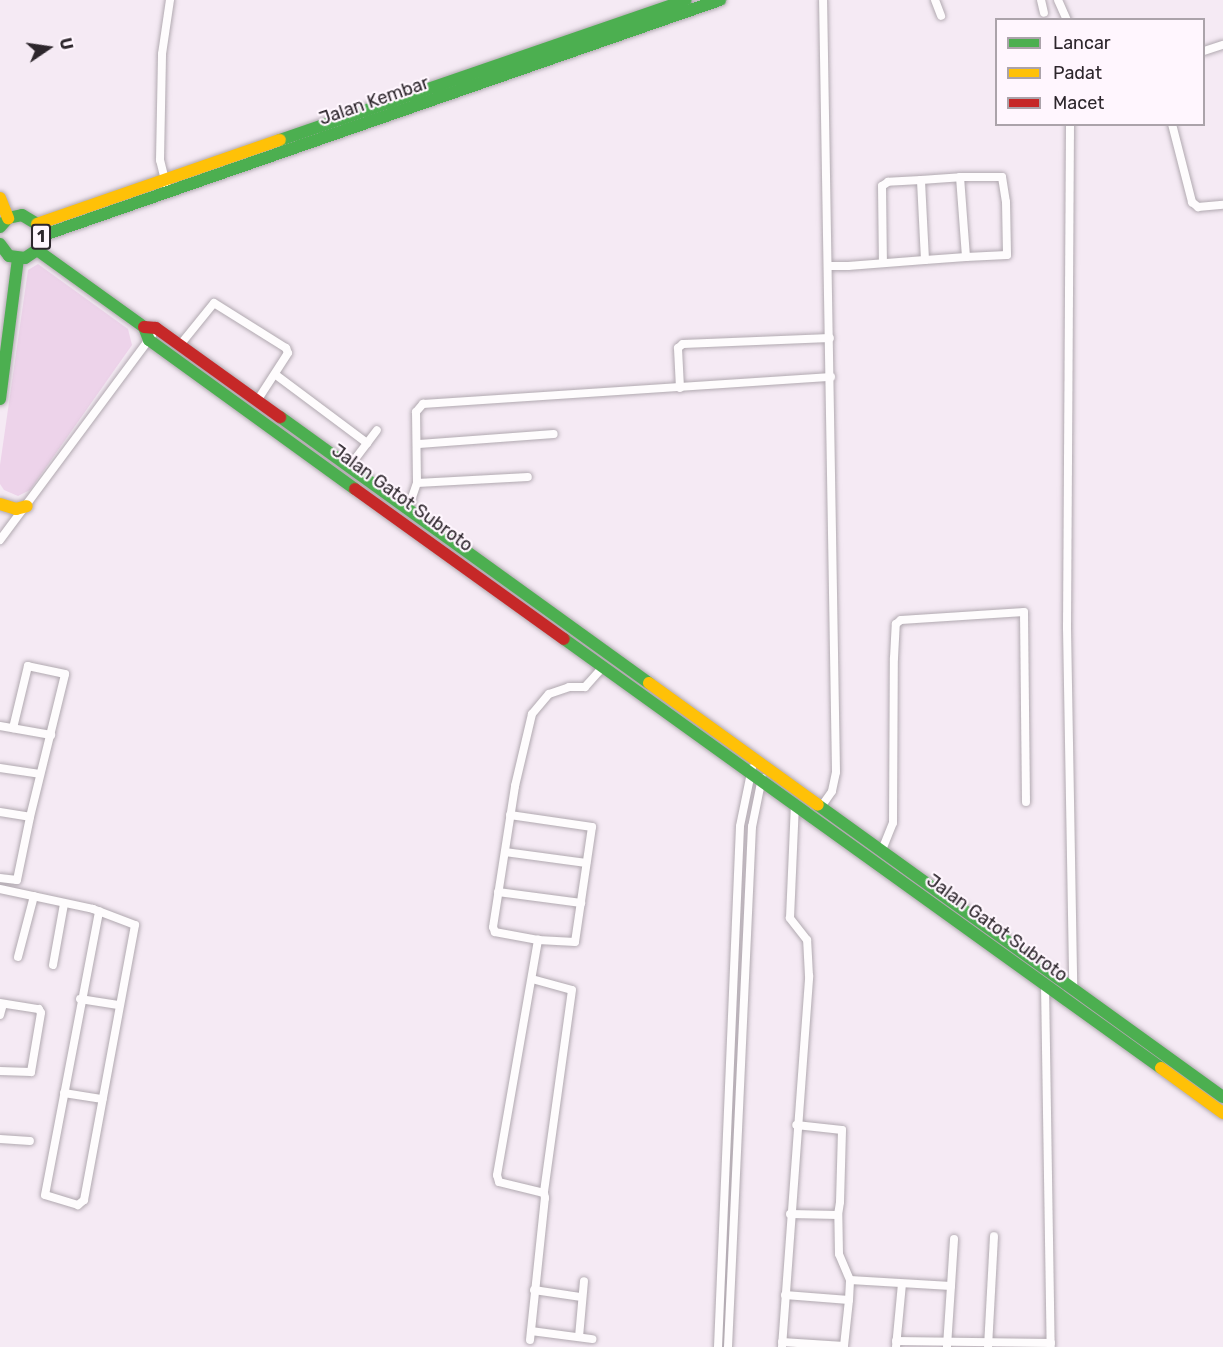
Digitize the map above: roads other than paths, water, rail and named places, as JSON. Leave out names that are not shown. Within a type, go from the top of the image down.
[{"type":"main road","name":"Jalan Kembar","points":[[39,230],[165,182],[686,0]]},
{"type":"main road","name":"Jalan Kembar","points":[[165,182],[720,0]]},
{"type":"main road","name":"1","points":[[0,198],[4,222],[22,215],[39,230],[37,250],[18,258]]},
{"type":"main road","name":"1","points":[[1,248],[18,258]]},
{"type":"main road","name":"Jalan Gatot Subroto","points":[[37,250],[180,345],[408,509],[458,553]]},
{"type":"main road","name":"1","points":[[0,399],[18,258]]},
{"type":"main road","points":[[149,340],[150,327]]},
{"type":"main road","name":"Jalan Gatot Subroto","points":[[149,340],[229,398],[761,763],[1223,1097]]},
{"type":"main road","points":[[229,398],[237,386]]},
{"type":"main road","points":[[0,504],[16,509],[27,506]]},
{"type":"main road","name":"Jalan Gatot Subroto","points":[[475,565],[602,669],[1223,1113]]},
{"type":"street","points":[[165,182],[160,160],[162,54],[170,0]]},
{"type":"street","points":[[821,807],[832,791],[836,772],[823,0]]},
{"type":"street","points":[[935,0],[941,16]]},
{"type":"street","points":[[1041,0],[1044,13]]},
{"type":"street","points":[[1058,0],[1066,18]]},
{"type":"street","points":[[1205,50],[1223,45]]},
{"type":"street","points":[[1069,985],[1067,628],[1070,126]]},
{"type":"street","points":[[1173,126],[1192,202],[1198,207],[1223,205]]},
{"type":"street","points":[[829,266],[925,261],[1007,255],[1002,177],[960,177],[888,182],[882,186],[883,263]]},
{"type":"street","points":[[960,177],[966,257]]},
{"type":"street","points":[[921,180],[925,261]]},
{"type":"street","points":[[180,345],[214,303],[286,348],[288,354],[257,401]]},
{"type":"street","points":[[680,388],[678,348],[683,344],[830,338]]},
{"type":"street","points":[[0,540],[149,340]]},
{"type":"street","points":[[276,375],[367,443]]},
{"type":"street","points":[[408,509],[417,483],[419,444],[416,412],[423,404],[831,377]]},
{"type":"street","points":[[349,467],[376,430]]},
{"type":"street","points":[[419,444],[554,434]]},
{"type":"street","points":[[417,483],[528,477]]},
{"type":"street","points":[[882,850],[893,823],[894,647],[896,624],[901,620],[1024,612],[1026,802]]},
{"type":"street","points":[[0,878],[18,879],[40,774],[66,676],[32,665],[27,669],[13,728]]},
{"type":"street","points":[[510,815],[591,825],[575,942],[538,940],[494,930],[498,892],[510,815],[522,746],[532,714],[549,694],[590,684],[602,669]]},
{"type":"street","points":[[0,726],[51,735]]},
{"type":"street","points":[[718,1347],[740,826],[750,773],[761,763]]},
{"type":"street","points":[[728,1347],[751,911],[750,862],[761,781],[761,763]]},
{"type":"street","points":[[0,768],[40,774]]},
{"type":"street","points":[[795,805],[790,918],[807,940],[809,976],[796,1125],[782,1345],[844,1346],[850,1280],[840,1262],[838,1215],[843,1133],[839,1127],[796,1125]]},
{"type":"street","points":[[0,812],[30,817]]},
{"type":"street","points":[[505,852],[586,863]]},
{"type":"street","points":[[0,889],[99,911],[135,925],[117,1005],[104,1099],[84,1200],[78,1205],[45,1195],[99,911]]},
{"type":"street","points":[[498,892],[580,903]]},
{"type":"street","points":[[18,957],[34,896]]},
{"type":"street","points":[[53,965],[64,904]]},
{"type":"street","points":[[538,940],[497,1175],[506,1185],[543,1193]]},
{"type":"street","points":[[532,979],[572,990],[543,1193],[531,1336],[592,1339]]},
{"type":"street","points":[[902,1284],[896,1344],[1051,1345],[1046,986]]},
{"type":"street","points":[[81,999],[117,1005]]},
{"type":"street","points":[[0,1015],[1,1004],[39,1009],[41,1013],[32,1072],[0,1074]]},
{"type":"street","points":[[64,1093],[104,1099]]},
{"type":"street","points":[[0,1139],[30,1142]]},
{"type":"street","points":[[790,1214],[838,1215]]},
{"type":"street","points":[[988,1345],[994,1236]]},
{"type":"street","points":[[947,1345],[954,1239]]},
{"type":"street","points":[[850,1280],[951,1286]]},
{"type":"street","points":[[579,1337],[584,1281]]},
{"type":"street","points":[[534,1290],[581,1297]]},
{"type":"street","points":[[785,1295],[849,1300]]}]
